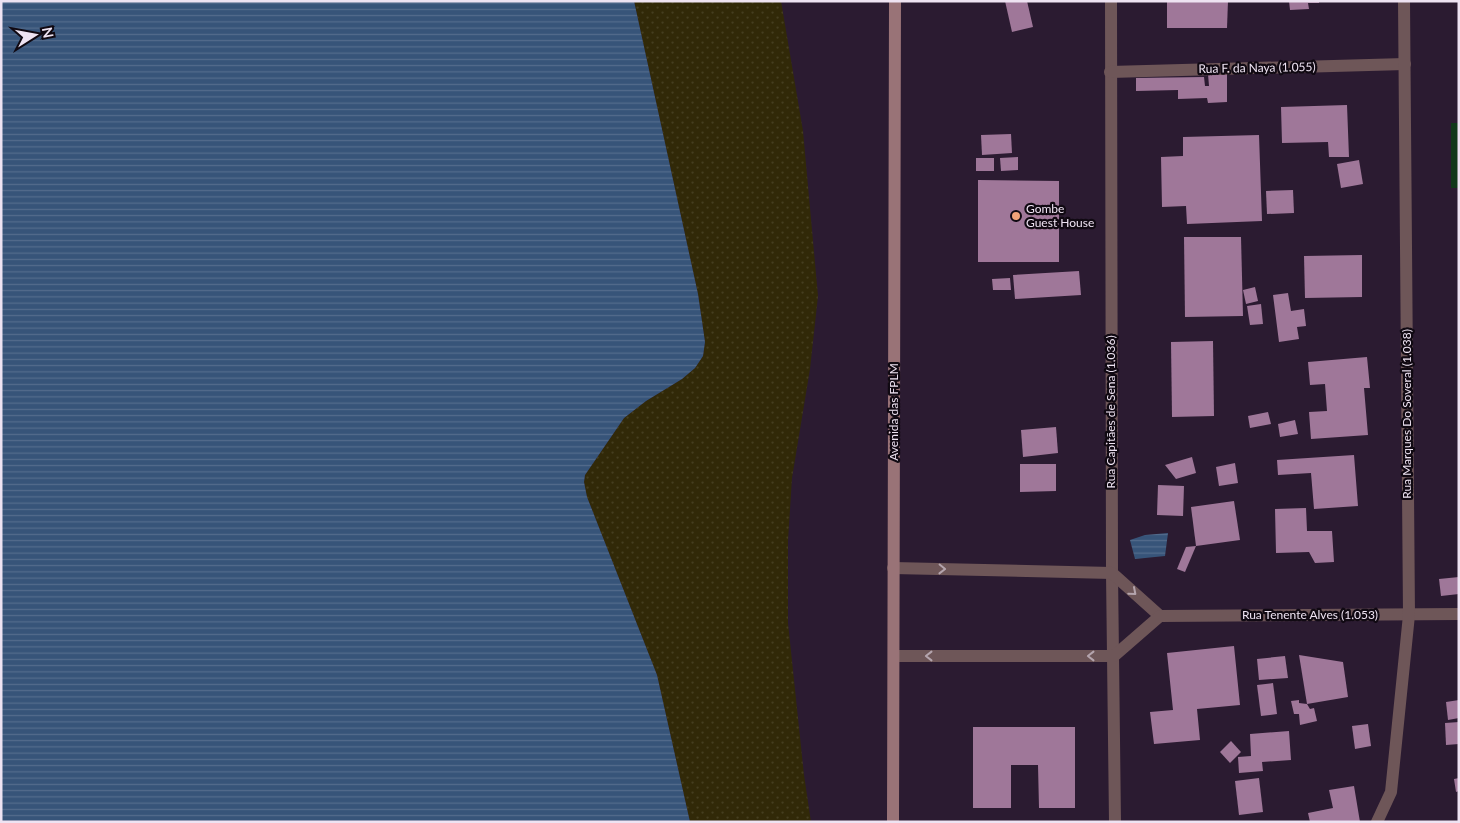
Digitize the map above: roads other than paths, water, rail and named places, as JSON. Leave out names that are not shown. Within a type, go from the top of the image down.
[{"type":"street","name":"Avenida das FPLM","points":[[893,822],[895,1]]},
{"type":"street","name":"Rua Capitães de Sena (1.036)","points":[[1110,1],[1112,573],[1116,822]]},
{"type":"street","name":"Rua Marques Do Soveral (1.038)","points":[[1377,822],[1392,792],[1409,615],[1404,1]]},
{"type":"street","name":"Rua F. da Naya (1.055)","points":[[1110,72],[1405,64]]},
{"type":"street","points":[[894,568],[1112,573],[1160,616],[1114,656],[894,656]]},
{"type":"street","name":"Rua Tenente Alves (1.053)","points":[[1160,616],[1459,614]]},
{"type":"water","points":[[1,1],[634,1],[698,294],[705,342],[703,356],[695,368],[682,379],[646,401],[624,418],[585,475],[584,482],[587,497],[657,675],[690,822],[1,822]]},
{"type":"water","points":[[1168,533],[1165,556],[1135,559],[1130,540],[1145,535]]},
{"type":"place","name":"Gombe Guest House","points":[[1016,216]]}]
